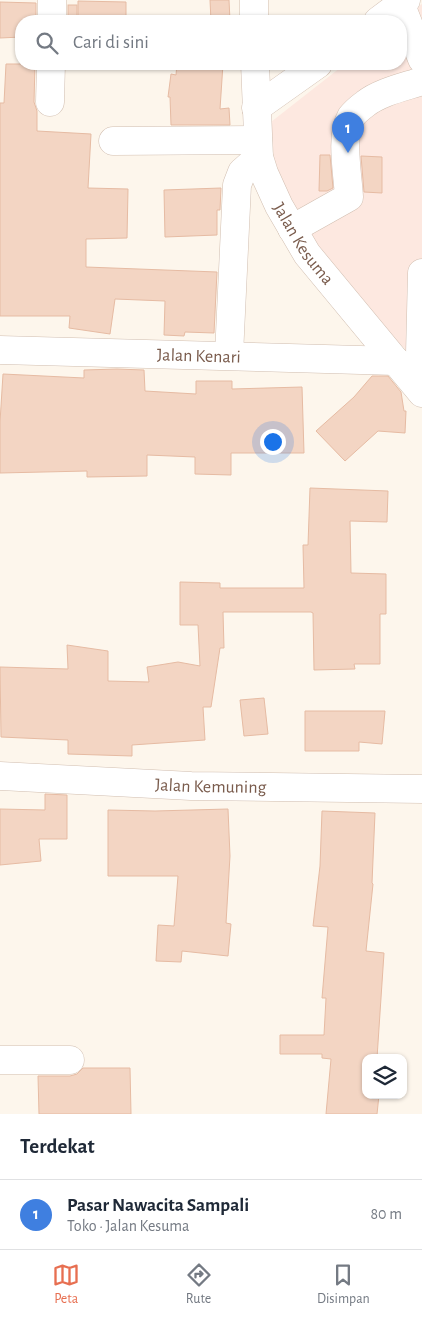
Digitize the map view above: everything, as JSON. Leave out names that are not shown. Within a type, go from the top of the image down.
[{"type":"street","points":[[52,0],[52,15]]},
{"type":"street","points":[[254,0],[254,15]]},
{"type":"street","points":[[386,15],[403,3],[422,59]]},
{"type":"street","points":[[50,102],[51,70]]},
{"type":"street","name":"Jalan Kesuma","points":[[255,70],[258,148],[264,173],[279,206],[306,254],[326,280],[415,358],[422,393]]},
{"type":"street","points":[[256,108],[310,70]]},
{"type":"street","points":[[292,229],[349,198],[346,132],[351,117],[365,103],[380,95],[422,81]]},
{"type":"street","points":[[113,141],[258,148]]},
{"type":"street","points":[[229,355],[237,184],[242,172],[258,148]]},
{"type":"street","points":[[415,358],[422,273]]},
{"type":"street","name":"Jalan Kenari","points":[[0,350],[415,358]]},
{"type":"street","name":"Jalan Kemuning","points":[[0,776],[191,786],[422,789]]},
{"type":"street","points":[[0,1060],[70,1060]]},
{"type":"shaded area","points":[[422,4],[422,300],[414,358],[328,270],[276,185],[271,122],[337,70],[407,70],[407,16]]},
{"type":"building","points":[[210,0],[229,0],[230,15],[211,15]]},
{"type":"building","points":[[78,1],[126,2],[126,15],[78,15]]},
{"type":"building","points":[[0,2],[36,3],[36,15],[15,15],[15,37],[0,38]]},
{"type":"building","points":[[68,5],[77,5],[77,15],[68,15]]},
{"type":"building","points":[[6,64],[15,64],[15,70],[35,70],[34,102],[37,111],[37,131],[91,134],[88,188],[128,189],[127,238],[86,239],[86,267],[217,272],[214,333],[185,332],[184,336],[164,335],[165,301],[115,299],[110,334],[69,328],[70,316],[0,316],[0,103],[4,103]]},
{"type":"building","points":[[176,70],[223,70],[220,109],[229,108],[230,125],[171,125],[170,97],[168,97],[171,74],[176,75]]},
{"type":"building","points":[[320,155],[330,155],[333,188],[327,191],[319,191]]},
{"type":"building","points":[[361,156],[382,157],[382,193],[364,192]]},
{"type":"building","points":[[221,188],[220,210],[217,210],[217,235],[165,237],[164,190]]},
{"type":"building","points":[[84,370],[144,370],[145,391],[196,394],[196,381],[232,381],[232,389],[302,387],[304,453],[231,453],[231,475],[195,474],[195,457],[147,455],[147,476],[87,477],[87,471],[0,473],[0,422],[3,374],[84,378]]},
{"type":"building","points":[[372,376],[388,376],[401,392],[404,411],[406,411],[405,433],[378,431],[345,461],[316,431],[354,397]]},
{"type":"building","points":[[310,488],[388,491],[387,522],[350,521],[351,573],[386,574],[386,614],[380,614],[380,664],[354,664],[355,669],[314,670],[313,613],[311,612],[223,612],[224,648],[220,648],[211,707],[203,707],[205,740],[132,745],[132,756],[68,754],[68,740],[1,737],[0,667],[68,669],[67,645],[108,651],[108,681],[149,682],[147,667],[178,662],[200,666],[198,625],[180,625],[180,582],[220,583],[220,588],[304,588],[303,545],[308,545]]},
{"type":"building","points":[[264,698],[268,734],[244,736],[240,700]]},
{"type":"building","points":[[305,711],[385,711],[382,744],[359,742],[359,751],[305,751]]},
{"type":"building","points":[[45,794],[67,795],[67,839],[39,839],[41,861],[0,865],[0,809],[45,810]]},
{"type":"building","points":[[228,809],[230,856],[226,923],[231,924],[228,956],[182,951],[181,962],[156,961],[158,925],[174,926],[178,876],[108,876],[108,810]]},
{"type":"building","points":[[322,811],[375,813],[373,884],[366,951],[384,953],[377,1054],[362,1054],[362,1099],[379,1099],[377,1114],[326,1114],[331,1059],[322,1058],[322,1054],[280,1054],[280,1035],[324,1035],[326,998],[322,998],[328,927],[313,926],[320,866]]},
{"type":"building","points":[[83,1068],[130,1068],[131,1114],[39,1114],[38,1076],[70,1076],[77,1074]]},
{"type":"place","name":"Pasar Nawacita Sampali","points":[[348,153]]}]
